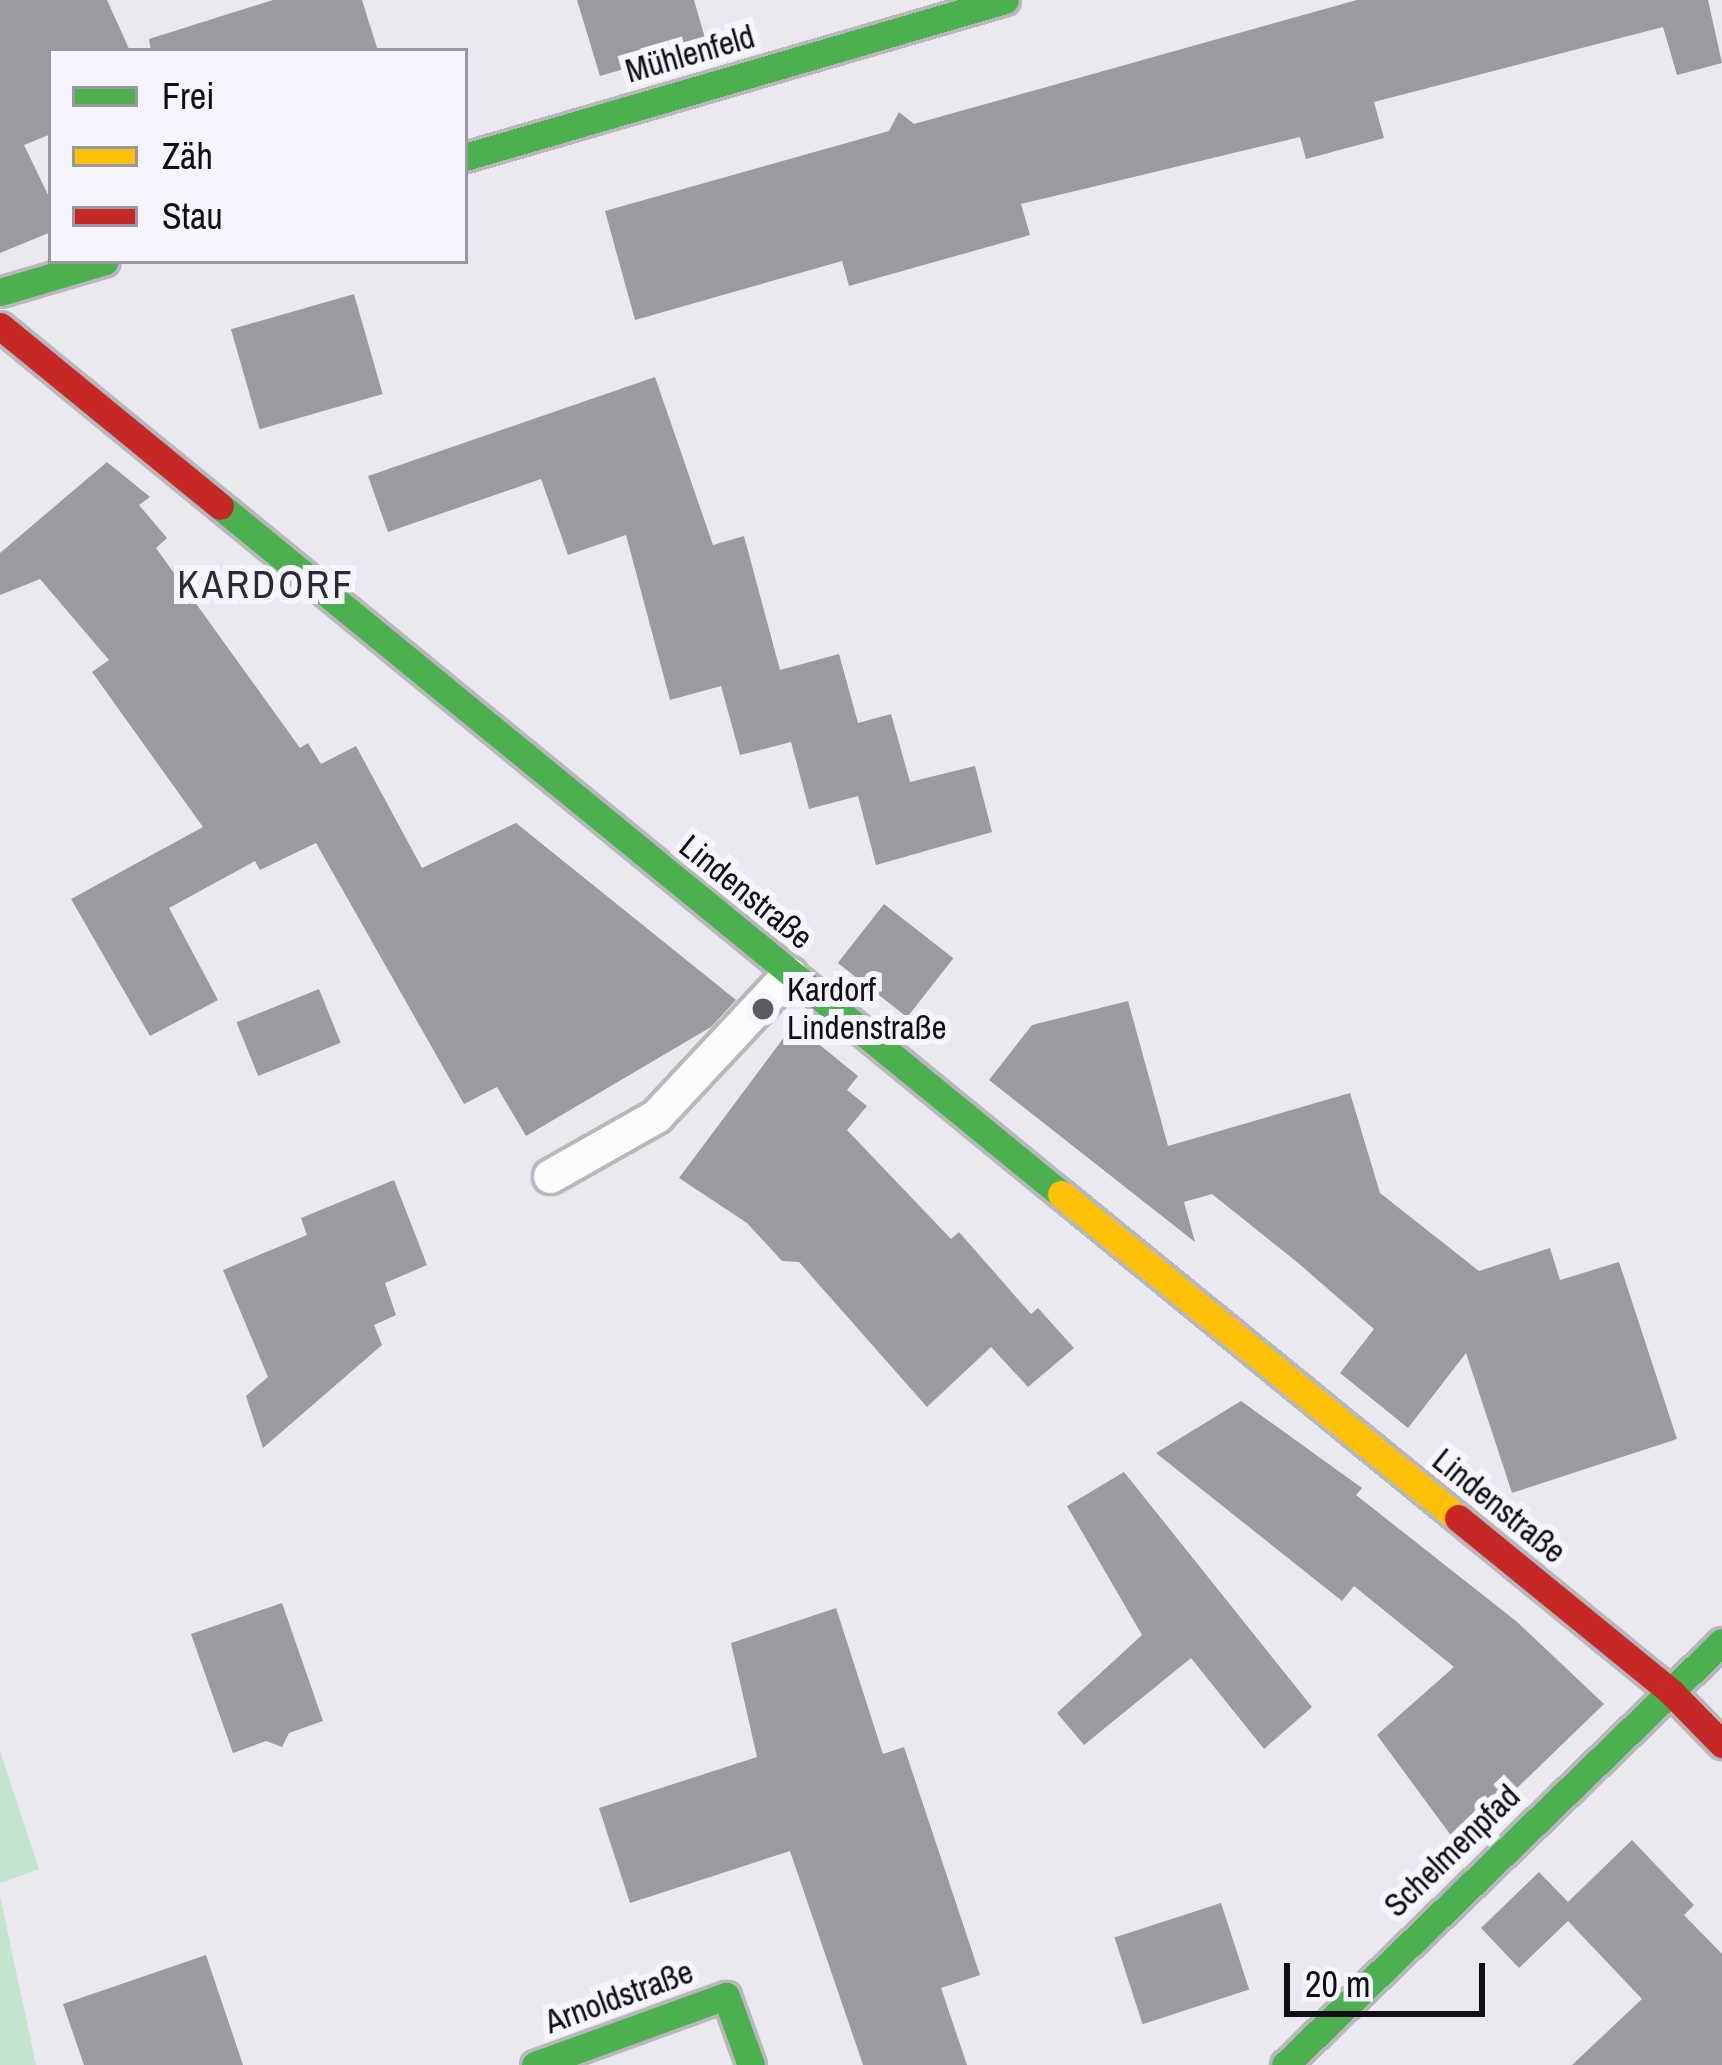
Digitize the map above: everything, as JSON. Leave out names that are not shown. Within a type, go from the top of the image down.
[{"type":"street","name":"Mühlenfeld","points":[[468,156],[1005,0]]},
{"type":"street","points":[[0,292],[95,264]]},
{"type":"street","name":"Lindenstraße","points":[[0,326],[1671,1692],[1722,1744]]},
{"type":"street","name":"Schelmenpfad","points":[[1285,2065],[1722,1642]]},
{"type":"street","name":"Arnoldstraße","points":[[535,2065],[726,1996],[751,2065]]},
{"type":"lane","points":[[550,1176],[656,1116],[788,974]]},
{"type":"green space","points":[[0,1751],[39,1869],[0,1883]]},
{"type":"green space","points":[[0,1896],[36,2065],[0,2065]]},
{"type":"building","points":[[0,0],[107,0],[129,48],[48,48],[48,135],[24,145],[48,195],[48,233],[0,253]]},
{"type":"building","points":[[273,0],[362,0],[377,48],[150,48],[149,39]]},
{"type":"building","points":[[577,0],[694,0],[707,45],[600,76]]},
{"type":"building","points":[[1357,0],[1708,0],[1722,63],[1677,75],[1663,27],[1374,102],[1384,138],[1306,159],[1300,137],[1021,204],[1030,235],[849,286],[842,261],[635,320],[605,211],[889,131],[899,112],[914,124]]},
{"type":"building","points":[[354,294],[383,394],[260,429],[231,329]]},
{"type":"building","points":[[655,377],[713,545],[744,536],[780,670],[839,654],[858,723],[891,714],[910,782],[975,766],[992,832],[876,865],[858,796],[809,809],[791,742],[740,755],[721,686],[670,700],[626,535],[568,555],[541,479],[388,532],[368,476]]},
{"type":"building","points":[[107,462],[150,497],[139,505],[167,538],[156,548],[300,748],[308,743],[321,764],[356,746],[422,868],[516,823],[736,1000],[711,1027],[526,1136],[497,1087],[464,1104],[316,843],[260,870],[255,861],[169,908],[218,1000],[150,1036],[71,899],[203,827],[92,672],[109,660],[40,579],[0,595],[0,553]]},
{"type":"building","points":[[884,904],[953,958],[907,1017],[838,963]]},
{"type":"building","points":[[319,989],[341,1043],[258,1076],[236,1022]]},
{"type":"building","points":[[1128,1001],[1168,1146],[1350,1093],[1380,1193],[1479,1271],[1550,1248],[1560,1280],[1619,1262],[1677,1439],[1512,1493],[1466,1353],[1408,1428],[1340,1373],[1374,1329],[1297,1262],[1212,1194],[1184,1202],[1195,1242],[989,1080],[1032,1025]]},
{"type":"building","points":[[794,1024],[858,1076],[847,1090],[867,1106],[847,1130],[951,1239],[959,1232],[1031,1314],[1038,1308],[1074,1348],[1028,1387],[991,1347],[927,1407],[799,1262],[782,1261],[747,1223],[679,1178]]},
{"type":"building","points":[[394,1180],[427,1265],[385,1283],[396,1315],[374,1325],[382,1345],[263,1448],[246,1396],[268,1377],[223,1270],[307,1235],[301,1218]]},
{"type":"building","points":[[1241,1401],[1362,1488],[1356,1495],[1516,1621],[1604,1704],[1458,1845],[1377,1735],[1454,1667],[1354,1586],[1342,1601],[1156,1453]]},
{"type":"building","points":[[1124,1472],[1312,1707],[1264,1749],[1191,1658],[1084,1745],[1057,1713],[1142,1635],[1067,1506]]},
{"type":"building","points":[[282,1603],[323,1721],[289,1733],[282,1747],[266,1741],[233,1753],[191,1634]]},
{"type":"building","points":[[836,1608],[883,1754],[904,1747],[980,1975],[941,1988],[967,2065],[863,2065],[790,1851],[630,1903],[599,1808],[757,1757],[731,1643]]},
{"type":"building","points":[[1632,1840],[1694,1905],[1684,1915],[1722,1954],[1722,2065],[1572,2065],[1642,1999],[1568,1921],[1519,1968],[1481,1928],[1539,1872],[1568,1902]]},
{"type":"building","points":[[1221,1903],[1249,1990],[1143,2024],[1114,1938]]},
{"type":"building","points":[[206,1955],[243,2065],[84,2065],[63,2004]]},
{"type":"traffic: fast","points":[[468,156],[1005,0]]},
{"type":"traffic: fast","points":[[0,292],[95,264]]},
{"type":"traffic: fast","points":[[220,506],[1061,1194]]},
{"type":"traffic: fast","points":[[1285,2065],[1722,1642]]},
{"type":"traffic: fast","points":[[535,2065],[726,1996],[751,2065]]},
{"type":"traffic: slow","points":[[1061,1194],[1458,1518]]},
{"type":"traffic: jam","points":[[0,326],[220,506]]},
{"type":"traffic: jam","points":[[1458,1518],[1671,1692],[1722,1744]]},
{"type":"place","name":"Kardorf Lindenstraße","points":[[763,1009]]},
{"type":"district","name":"KARDORF","points":[[266,584]]}]
